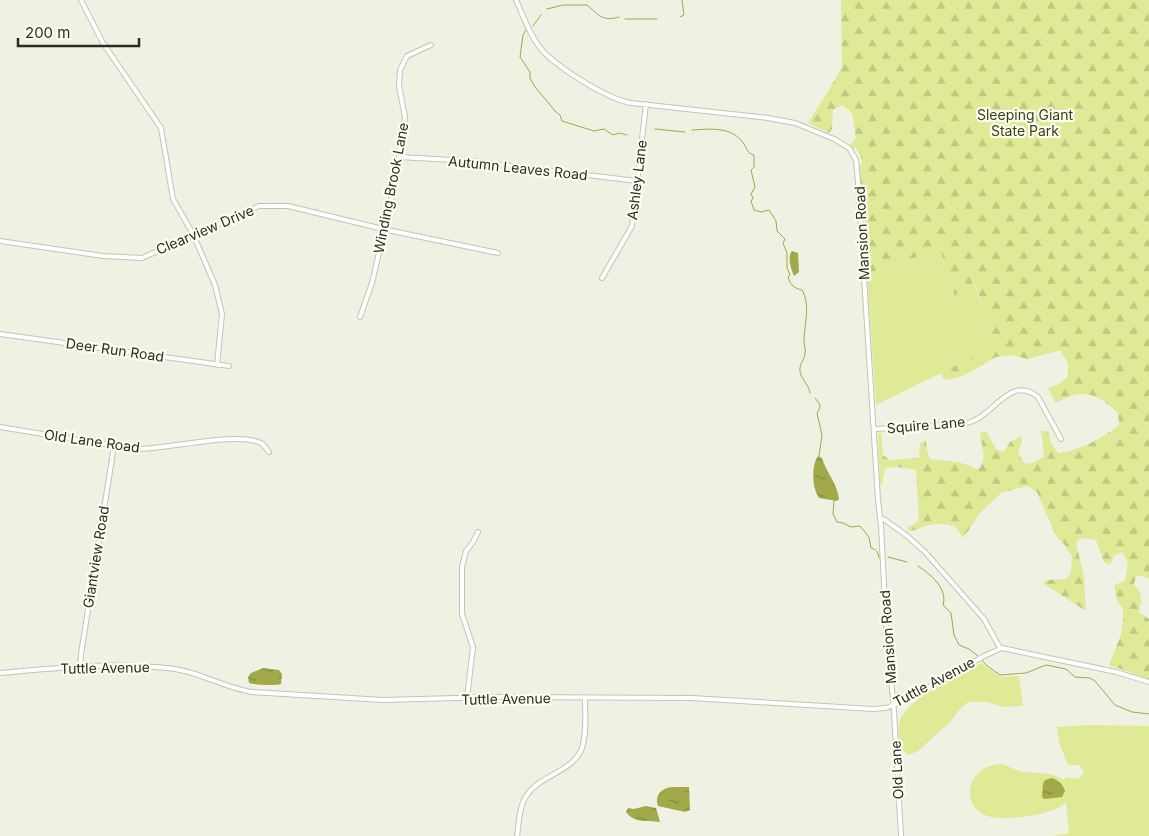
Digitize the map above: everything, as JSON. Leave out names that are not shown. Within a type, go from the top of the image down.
[{"type":"street","points":[[82,0],[103,43],[161,128],[173,199],[193,234],[216,285],[222,314],[217,365]]},
{"type":"street","name":"Mansion Road","points":[[516,0],[532,36],[542,50],[551,59],[607,95],[625,102],[786,121],[834,139],[844,144],[852,152],[858,168],[886,623],[893,705]]},
{"type":"street","name":"Winding Brook Lane","points":[[360,316],[372,283],[399,157],[405,117],[399,86],[400,70],[407,56],[431,45]]},
{"type":"street","name":"Ashley Lane","points":[[602,278],[632,226],[646,104]]},
{"type":"street","name":"Autumn Leaves Road","points":[[399,157],[480,162],[637,181]]},
{"type":"street","name":"Clearview Drive","points":[[0,241],[103,256],[142,258],[259,206],[288,206],[383,229],[498,253]]},
{"type":"street","name":"Deer Run Road","points":[[0,334],[229,366]]},
{"type":"street","name":"Squire Lane","points":[[874,429],[970,422],[982,416],[1011,392],[1022,390],[1038,397],[1061,439]]},
{"type":"street","name":"Old Lane Road","points":[[0,427],[134,449],[155,449],[242,439],[263,444],[268,452]]},
{"type":"street","name":"Giantview Road","points":[[80,667],[80,654],[114,446]]},
{"type":"street","points":[[880,518],[906,535],[925,552],[984,619],[1000,648],[1116,672],[1149,682]]},
{"type":"street","points":[[467,698],[473,647],[462,614],[462,567],[466,551],[478,532]]},
{"type":"street","name":"Tuttle Avenue","points":[[0,673],[80,667],[144,666],[176,669],[238,689],[272,694],[383,700],[692,698],[873,709],[893,705],[922,692],[1000,648]]},
{"type":"street","points":[[517,836],[521,807],[526,796],[535,786],[573,761],[581,750],[585,735],[585,698]]},
{"type":"street","name":"Old Lane","points":[[893,705],[901,836]]},
{"type":"green space","name":"Sleeping Giant State Park","points":[[841,0],[1149,0],[1149,579],[1136,576],[1134,585],[1141,594],[1139,612],[1149,619],[1149,679],[1109,665],[1121,635],[1123,618],[1123,609],[1117,600],[1114,585],[1125,581],[1128,562],[1122,552],[1114,556],[1110,565],[1104,562],[1096,540],[1082,538],[1076,542],[1084,578],[1086,611],[1044,584],[1046,580],[1066,579],[1071,572],[1072,556],[1056,536],[1037,492],[1027,486],[1001,493],[981,512],[963,538],[955,526],[948,525],[929,525],[909,531],[907,528],[919,521],[916,470],[898,467],[885,468],[882,484],[880,485],[878,434],[881,432],[883,455],[890,460],[919,458],[920,443],[926,440],[930,459],[959,462],[975,469],[980,468],[984,456],[980,433],[986,431],[996,449],[1004,452],[1010,442],[1021,436],[1022,441],[1018,453],[1025,464],[1036,462],[1044,456],[1041,431],[1048,431],[1051,442],[1058,453],[1073,450],[1090,443],[1119,425],[1118,413],[1103,400],[1089,394],[1074,395],[1055,403],[1048,388],[1058,385],[1068,376],[1068,363],[1060,350],[1028,359],[1011,355],[996,357],[963,376],[949,380],[943,378],[941,373],[987,350],[992,329],[974,282],[955,296],[940,249],[867,274],[859,165],[862,162],[858,151],[855,147],[853,150],[850,145],[856,138],[852,113],[842,105],[833,110],[832,129],[829,133],[808,123],[842,67]]},
{"type":"green space","points":[[940,249],[955,295],[973,282],[992,329],[988,350],[876,405],[867,274]]},
{"type":"green space","points":[[981,663],[1001,677],[1019,676],[1023,706],[1003,707],[987,702],[968,702],[950,722],[918,751],[909,755],[906,753],[901,747],[899,736],[899,726],[903,715],[921,697]]},
{"type":"green space","points":[[1090,725],[1149,726],[1149,836],[1053,836],[1069,833],[1066,802],[1048,812],[1015,818],[986,816],[976,809],[970,794],[971,786],[979,773],[993,765],[1006,765],[1019,771],[1048,774],[1064,780],[1066,777],[1079,779],[1084,772],[1079,765],[1068,765],[1059,742],[1057,727]]},
{"type":"water","points":[[792,251],[798,253],[799,272],[794,276],[790,260]]},
{"type":"water","points":[[818,456],[822,458],[836,488],[839,499],[837,501],[819,498],[817,494],[813,471]]},
{"type":"water","points":[[263,668],[279,670],[282,674],[281,684],[249,683],[248,677],[251,673]]},
{"type":"water","points":[[1052,778],[1063,786],[1065,791],[1062,797],[1044,799],[1042,797],[1043,784],[1045,780]]},
{"type":"water","points":[[689,787],[690,810],[685,812],[658,806],[658,795],[665,789]]},
{"type":"water","points":[[646,806],[656,808],[660,822],[637,820],[626,812],[628,808],[634,809]]},
{"type":"waterway","points":[[680,17],[684,15],[682,0]]},
{"type":"waterway","points":[[547,9],[563,5],[587,5],[598,15],[605,18],[619,17]]},
{"type":"waterway","points":[[533,26],[541,15]]},
{"type":"waterway","points":[[625,19],[657,19]]},
{"type":"waterway","points":[[526,30],[523,35],[520,57],[530,72],[530,78],[535,87],[560,115],[562,121],[594,131],[604,129],[613,135],[619,133],[627,135]]},
{"type":"waterway","points":[[655,129],[685,132]]},
{"type":"waterway","points":[[692,130],[714,129],[727,131],[739,138],[749,152],[754,155],[754,167],[751,170],[755,187],[751,194],[754,210],[761,212],[769,210],[776,221],[777,231],[785,239],[783,243],[787,253],[789,280],[793,286],[802,290],[805,296],[807,309],[804,341],[805,352],[800,372],[810,393]]},
{"type":"waterway","points":[[815,398],[820,405],[817,413],[822,435],[819,456]]},
{"type":"waterway","points":[[834,500],[833,514],[837,522],[851,527],[860,526],[869,537],[871,548],[877,552],[879,558]]},
{"type":"waterway","points":[[888,557],[907,562]]},
{"type":"waterway","points":[[918,566],[933,577],[940,587],[943,593],[943,605],[951,613],[954,635],[959,645],[969,649],[979,657]]},
{"type":"waterway","points":[[982,660],[1000,675],[1026,673],[1046,665],[1066,669],[1075,677],[1090,678],[1095,681],[1115,705],[1132,712],[1149,714]]}]
